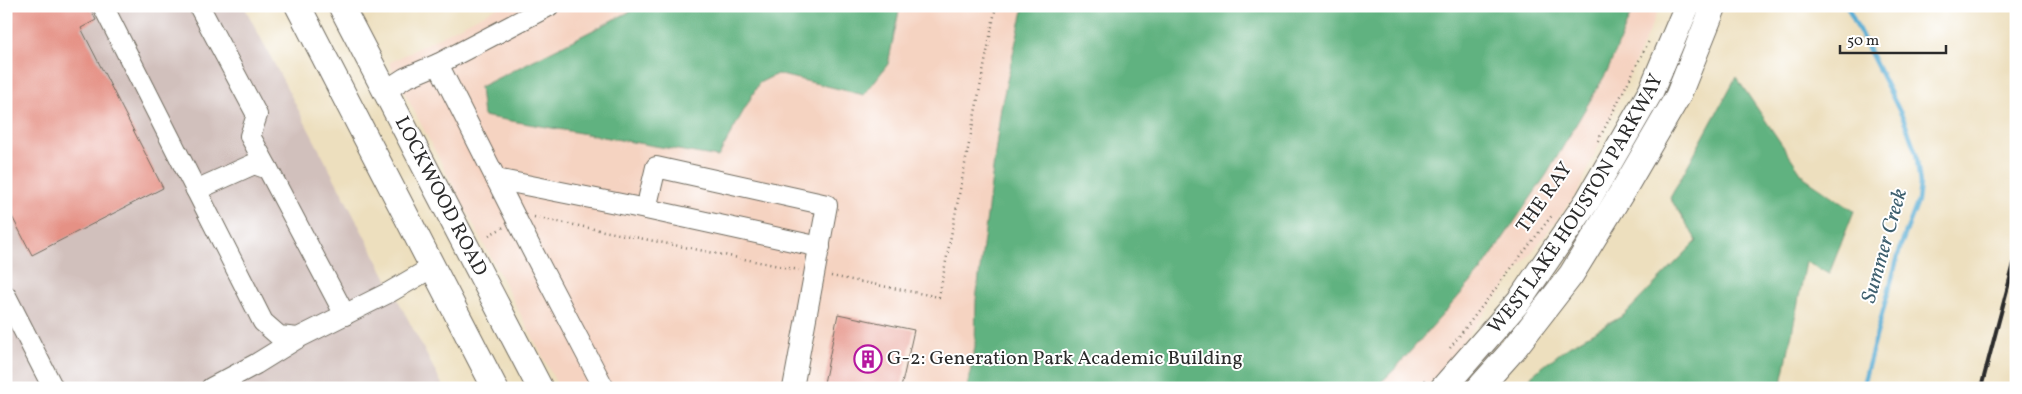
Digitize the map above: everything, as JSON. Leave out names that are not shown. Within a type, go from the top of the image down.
[{"type":"main road","name":"LOCKWOOD ROAD","points":[[298,6],[495,388]]},
{"type":"main road","name":"LOCKWOOD ROAD","points":[[341,6],[540,388]]},
{"type":"main road","name":"WEST LAKE HOUSTON PARKWAY","points":[[1434,384],[1518,301],[1588,200],[1651,91],[1687,6]]},
{"type":"main road","name":"WEST LAKE HOUSTON PARKWAY","points":[[1479,388],[1513,350],[1571,275],[1678,96],[1714,6]]},
{"type":"lane","points":[[103,6],[263,322],[279,336],[298,338]]},
{"type":"lane","points":[[199,6],[257,115],[250,136],[345,315]]},
{"type":"lane","points":[[385,91],[405,78],[438,64],[549,6]]},
{"type":"lane","points":[[438,64],[604,388]]},
{"type":"lane","points":[[196,190],[254,164],[268,169]]},
{"type":"lane","points":[[646,209],[656,167],[827,205],[793,388]]},
{"type":"lane","points":[[496,180],[646,209],[820,247]]},
{"type":"lane","points":[[211,388],[256,364],[298,338],[390,292],[432,267]]},
{"type":"lane","points":[[6,296],[53,388]]},
{"type":"path","points":[[1598,142],[1652,35]]},
{"type":"path","name":"THE RAY","points":[[1450,349],[1557,209]]},
{"type":"path","points":[[1417,388],[1434,384]]},
{"type":"shaded area","points":[[6,6],[244,6],[444,388],[6,388]]},
{"type":"shaded area","points":[[500,6],[1660,6],[1577,194],[1427,388],[559,388],[389,63]]},
{"type":"green space","points":[[641,6],[900,6],[888,64],[864,95],[777,74],[759,83],[718,157],[483,116],[480,87]]},
{"type":"green space","points":[[1024,6],[1634,6],[1608,70],[1547,174],[1480,272],[1394,370],[1375,388],[967,388],[975,347],[976,300],[1001,107]]},
{"type":"green space","points":[[1736,77],[1804,177],[1854,211],[1829,274],[1806,262],[1781,388],[1525,388],[1532,375],[1569,346],[1624,315],[1697,241],[1670,198]]},
{"type":"building","points":[[6,6],[89,6],[96,20],[81,28],[163,188],[32,255],[6,205]]},
{"type":"building","name":"G-2: Generation Park Academic Building","points":[[838,314],[914,330],[901,388],[823,388]]},
{"type":"waterway","name":"Summer Creek","points":[[1847,6],[1904,120],[1916,153],[1920,184],[1918,201],[1901,245],[1862,388]]},
{"type":"railway","points":[[1981,388],[2016,256]]},
{"type":"place","name":"G-2: Generation Park Academic Building","points":[[868,359]]}]
